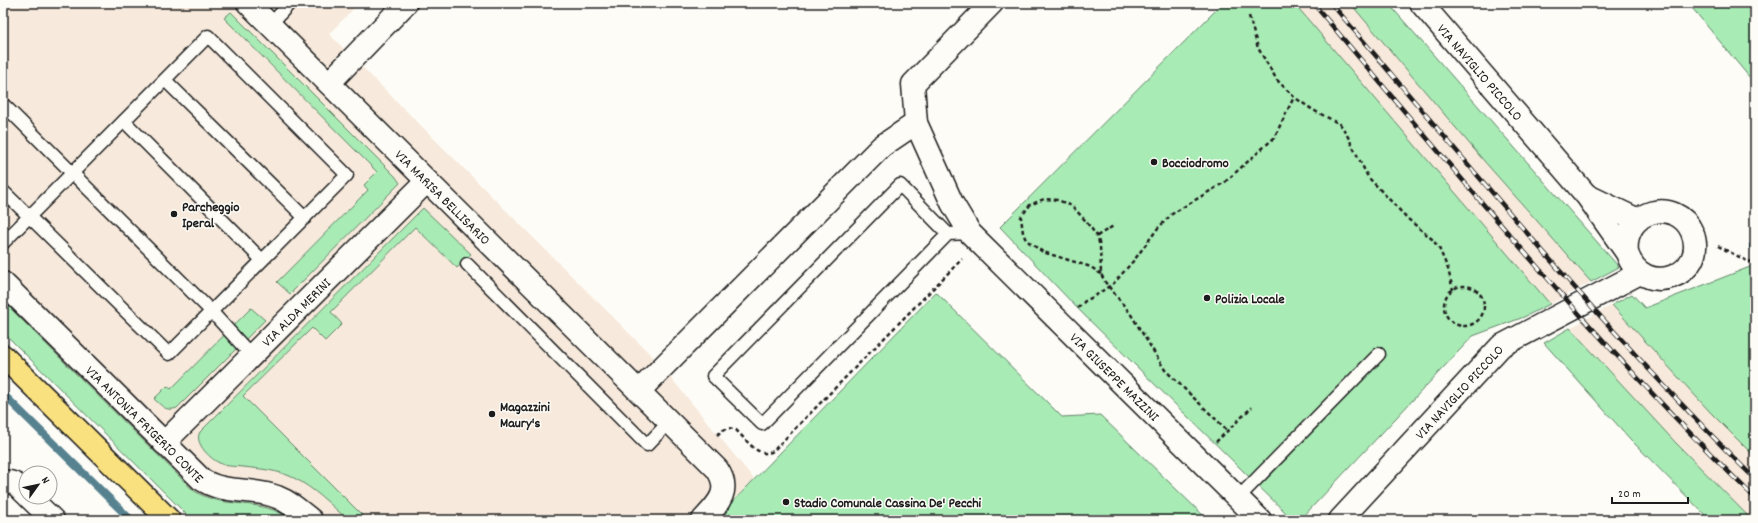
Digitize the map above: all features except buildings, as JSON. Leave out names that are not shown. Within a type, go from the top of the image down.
[{"type":"main road","points":[[3,356],[169,520]]},
{"type":"street","name":"VIA MARISA BELLISARIO","points":[[248,3],[638,391]]},
{"type":"street","points":[[328,83],[406,3]]},
{"type":"street","name":"VIA GIUSEPPE MAZZINI","points":[[992,3],[913,84],[916,123],[952,203],[970,233],[1260,520]]},
{"type":"street","name":"VIA NAVIGLIO PICCOLO","points":[[1340,520],[1501,346],[1640,273],[1630,261],[1627,253],[1587,196],[1421,3]]},
{"type":"street","points":[[703,520],[716,507],[721,499],[723,486],[717,469],[638,391],[882,146],[916,123]]},
{"type":"street","name":"VIA ALDA MERINI","points":[[164,443],[427,181]]},
{"type":"street","name":"VIA NAVIGLIO PICCOLO","points":[[1587,196],[1638,220]]},
{"type":"street","points":[[1627,253],[1626,244],[1628,235],[1638,220],[1647,214],[1668,212],[1678,216],[1686,223],[1692,232],[1694,251],[1691,261],[1678,275],[1669,279],[1659,280],[1649,278],[1640,273]]},
{"type":"street","name":"VIA ANTONIA FRIGERIO CONTE","points":[[3,283],[194,473],[217,488],[277,496],[294,505],[311,520]]},
{"type":"street","points":[[37,505],[53,520]]},
{"type":"lane","points":[[270,25],[290,3]]},
{"type":"lane","points":[[3,191],[29,217],[170,354],[347,175],[208,36],[124,122],[72,173],[29,217],[3,243]]},
{"type":"lane","points":[[165,80],[305,218]]},
{"type":"lane","points":[[3,104],[211,312],[251,356]]},
{"type":"lane","points":[[124,122],[262,260]]},
{"type":"lane","points":[[948,234],[900,185],[713,376],[762,424],[948,234],[970,233]]},
{"type":"lane","points":[[467,264],[647,445],[669,422]]},
{"type":"lane","points":[[1238,498],[1378,354]]},
{"type":"path","points":[[1249,16],[1254,35],[1265,62],[1277,80],[1294,97],[1313,110],[1340,124],[1368,177],[1408,219],[1432,239],[1439,248],[1448,269],[1454,290]]},
{"type":"path","points":[[1066,327],[1082,304],[1109,287],[1135,259],[1158,228],[1172,214],[1225,182],[1274,138],[1294,97]]},
{"type":"path","points":[[1101,274],[1100,246],[1097,236],[1072,206],[1052,199],[1038,201],[1030,205],[1021,217],[1023,233],[1026,240],[1043,252],[1091,268],[1101,274],[1109,287],[1130,313],[1165,370],[1227,430]]},
{"type":"path","points":[[1097,236],[1115,225]]},
{"type":"path","points":[[1692,232],[1749,262],[1755,260]]},
{"type":"path","points":[[1461,287],[1472,288],[1478,292],[1482,298],[1484,304],[1482,314],[1478,320],[1472,324],[1466,326],[1456,324],[1446,315],[1445,302],[1447,297],[1454,290],[1461,287]]},
{"type":"path","points":[[1199,460],[1227,430],[1252,408]]},
{"type":"shaded area","points":[[3,3],[359,3],[329,34],[657,361],[754,479],[715,520],[209,520],[3,312]]},
{"type":"shaded area","points":[[1294,3],[1350,3],[1484,161],[1591,282],[1550,304]]},
{"type":"shaded area","points":[[1612,305],[1711,413],[1755,457],[1755,520],[1752,520],[1675,442],[1570,328]]},
{"type":"green space","points":[[1223,3],[1294,3],[1550,304],[1524,317],[1473,336],[1300,520],[1293,520],[1078,309],[1000,227]]},
{"type":"green space","points":[[1350,3],[1388,3],[1619,267],[1591,282],[1484,161]]},
{"type":"green space","points":[[1688,3],[1755,3],[1755,84]]},
{"type":"green space","points":[[231,12],[395,176],[400,183],[290,294],[277,282],[368,190],[364,185],[377,172],[224,18]]},
{"type":"green space","points":[[423,208],[471,254],[457,268],[415,227],[331,312],[342,324],[325,341],[312,328],[243,396],[367,520],[348,520],[315,492],[288,475],[256,468],[227,466],[213,459],[201,446],[199,441],[200,432]]},
{"type":"green space","points":[[1755,265],[1755,457],[1711,413],[1612,305],[1632,294],[1645,308]]},
{"type":"green space","points":[[936,292],[1062,417],[1100,415],[1208,520],[715,520]]},
{"type":"green space","points":[[3,301],[193,490],[217,500],[268,508],[291,520],[192,520],[3,332]]},
{"type":"green space","points":[[251,308],[265,320],[177,408],[167,409],[154,399],[167,386],[171,389]]},
{"type":"green space","points":[[1570,328],[1675,442],[1752,520],[1710,520],[1631,440],[1544,343]]},
{"type":"waterway","points":[[3,394],[131,520]]},
{"type":"railway","points":[[1313,3],[1474,193],[1583,318],[1696,439],[1755,498]]},
{"type":"railway","points":[[1331,3],[1486,186],[1591,306],[1644,365],[1755,479]]},
{"type":"place","name":"Bocciodromo","points":[[1154,162]]},
{"type":"place","name":"Parcheggio Iperal","points":[[174,214]]},
{"type":"place","name":"Polizia Locale","points":[[1207,298]]},
{"type":"place","name":"Magazzini Maury's","points":[[492,414]]},
{"type":"place","name":"Stadio Comunale Cassina De' Pecchi","points":[[786,502]]}]
